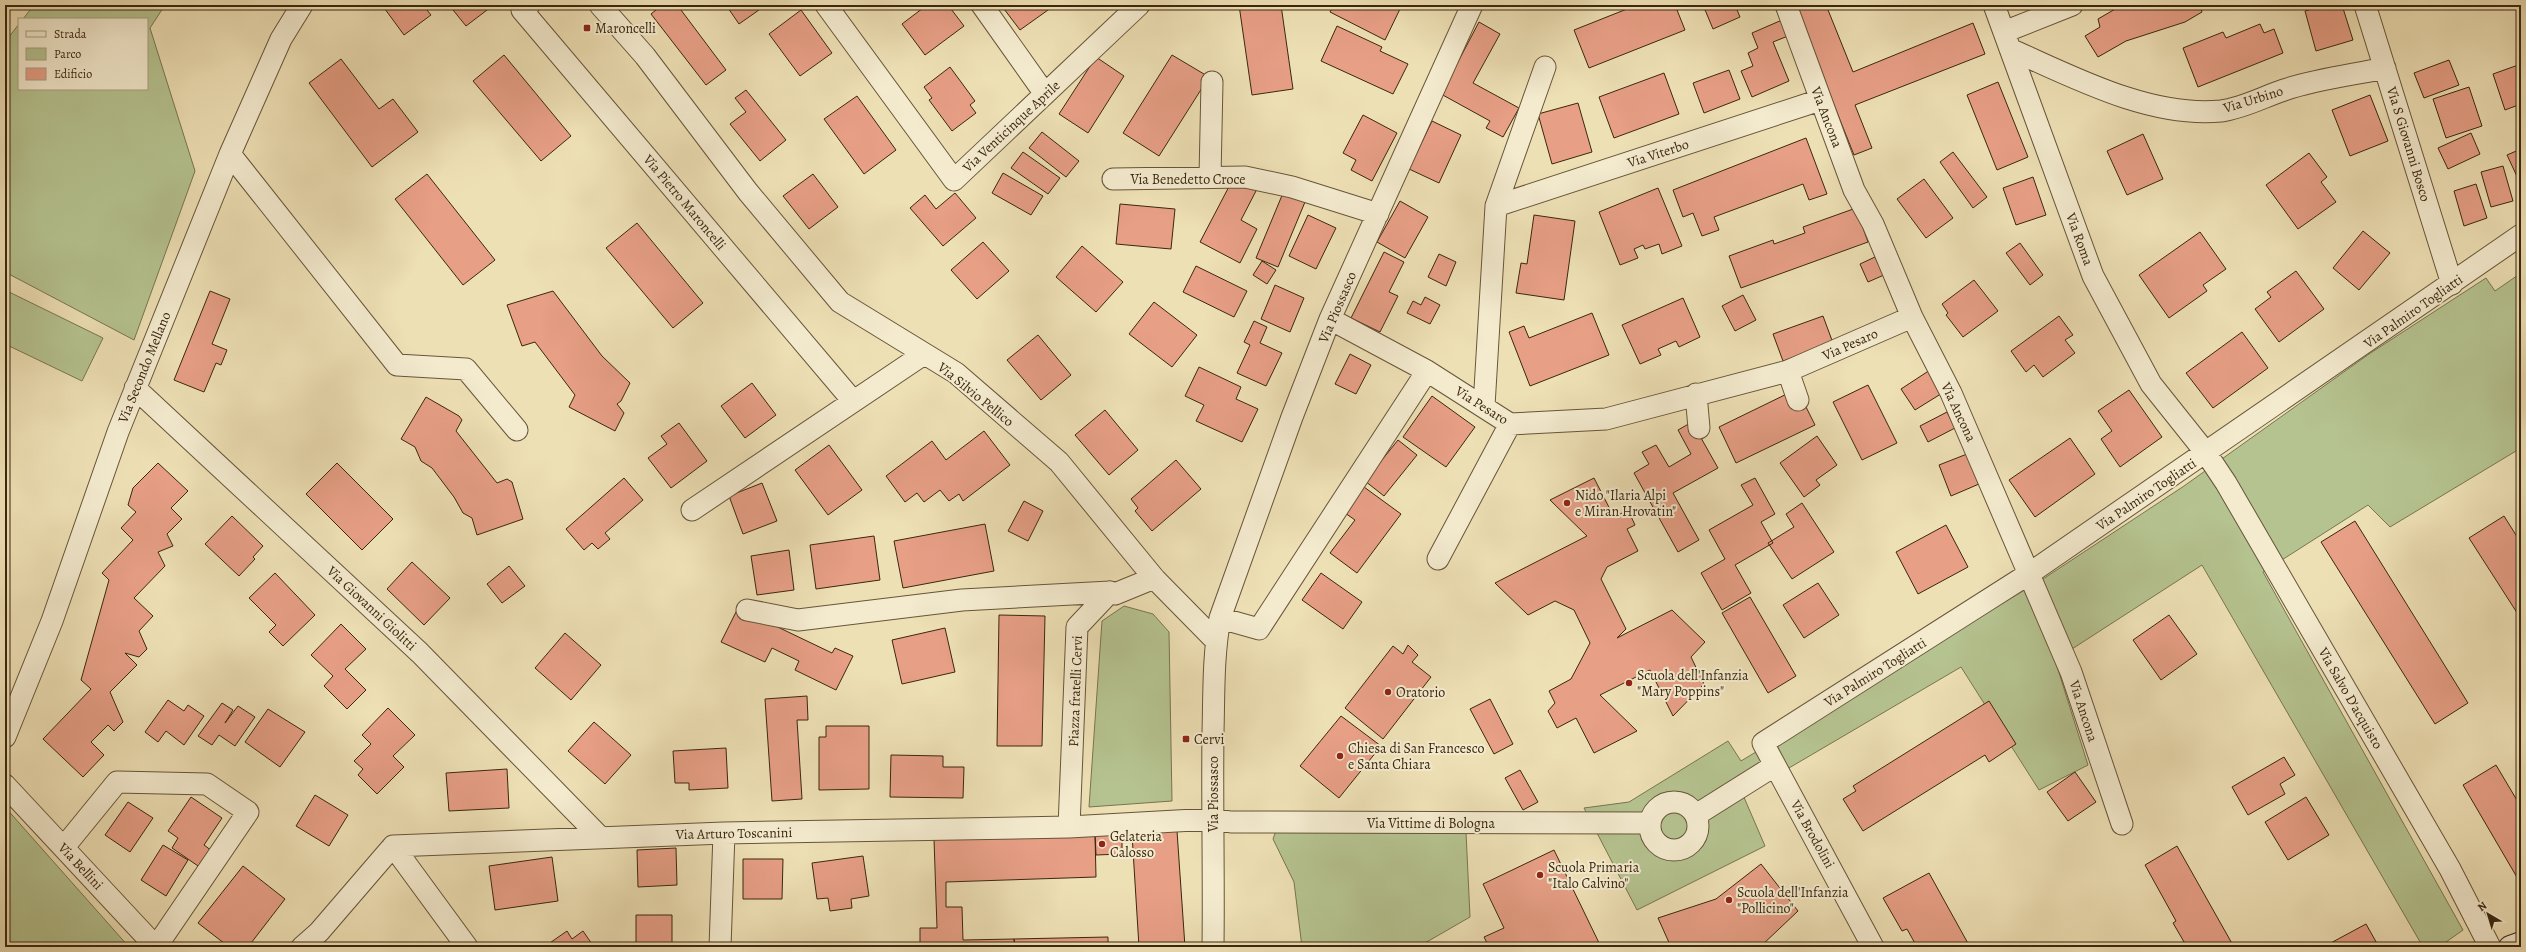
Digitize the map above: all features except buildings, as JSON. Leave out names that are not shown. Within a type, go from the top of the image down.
[{"type":"street","name":"Via Secondo Mellano","points":[[5,737],[52,621],[118,432],[135,388],[230,154],[281,39],[302,5]]},
{"type":"street","name":"Via Pietro Maroncelli","points":[[529,5],[522,10],[853,401]]},
{"type":"street","points":[[600,5],[645,56],[748,192],[840,302],[924,354]]},
{"type":"street","name":"Via Venticinque Aprile","points":[[826,5],[954,180],[1139,5]]},
{"type":"street","points":[[982,5],[1045,94]]},
{"type":"street","name":"Via Piossasco","points":[[1213,947],[1214,858],[1212,819],[1216,641],[1220,618],[1292,417],[1330,319],[1472,5]]},
{"type":"street","name":"Via Ancona","points":[[1786,5],[1854,190],[1873,224],[1912,317],[1951,393],[2030,573],[2071,672],[2122,824]]},
{"type":"street","name":"Via Roma","points":[[1994,5],[2093,276],[2151,384],[2206,453]]},
{"type":"street","points":[[2007,40],[2072,5]]},
{"type":"street","name":"Via S Giovanni Bosco","points":[[2365,5],[2452,284]]},
{"type":"street","name":"Via Urbino","points":[[2007,40],[2097,87],[2167,108],[2221,111],[2251,103],[2285,89],[2385,68]]},
{"type":"street","points":[[1484,406],[1496,206],[1545,67]]},
{"type":"street","points":[[1210,178],[1212,82]]},
{"type":"street","name":"Via Viterbo","points":[[1496,206],[1820,100]]},
{"type":"street","points":[[230,154],[396,365],[466,369],[517,430]]},
{"type":"street","name":"Via Benedetto Croce","points":[[1113,179],[1245,177],[1292,187],[1378,214]]},
{"type":"street","name":"Via Palmiro Togliatti","points":[[1763,742],[2030,573],[2452,284],[2521,235]]},
{"type":"street","name":"Via Pesaro","points":[[1330,319],[1427,371],[1510,424],[1606,419],[1696,394],[1788,371],[1912,317]]},
{"type":"street","name":"Via Silvio Pellico","points":[[692,510],[924,354],[956,373],[1059,462],[1154,578],[1216,641]]},
{"type":"street","points":[[1220,618],[1259,629],[1427,371]]},
{"type":"street","points":[[1788,371],[1798,400]]},
{"type":"street","name":"Via Giovanni Giolitti","points":[[135,388],[420,653],[600,837]]},
{"type":"street","points":[[1696,394],[1699,428]]},
{"type":"street","points":[[1438,559],[1510,424]]},
{"type":"street","name":"Via Salvo D'acquisto","points":[[2206,453],[2226,483],[2450,869],[2490,947]]},
{"type":"street","points":[[747,610],[798,620],[962,600],[1110,592],[1115,594],[1154,578]]},
{"type":"street","name":"Piazza fratelli Cervi","points":[[1069,827],[1078,627],[1110,592]]},
{"type":"street","name":"Via Brodolini","points":[[1763,742],[1774,766],[1874,947]]},
{"type":"street","points":[[1696,815],[1774,766]]},
{"type":"street","points":[[64,847],[117,782],[207,784],[248,812],[156,947]]},
{"type":"street","name":"Via Bellini","points":[[5,785],[156,947]]},
{"type":"street","points":[[1682,802],[1696,815],[1698,829],[1694,839],[1685,847],[1672,850],[1662,847],[1652,836],[1650,823],[1653,813],[1665,803],[1682,802]]},
{"type":"street","name":"Via Arturo Toscanini","points":[[393,846],[724,833],[1069,827],[1212,819]]},
{"type":"street","name":"Via Vittime di Bologna","points":[[1212,819],[1231,822],[1650,823]]},
{"type":"street","points":[[720,947],[724,833]]},
{"type":"street","points":[[302,947],[319,932],[393,846],[467,947]]},
{"type":"street","points":[[2510,947],[2521,943]]},
{"type":"green space","points":[[34,5],[165,5],[150,28],[195,171],[134,340],[5,272],[5,42],[18,25],[18,90],[148,90],[148,18],[24,18]]},
{"type":"green space","points":[[2521,273],[2521,448],[2390,527],[2368,505],[2263,572],[2463,930],[2439,947],[2423,947],[2202,565],[2055,660],[2088,765],[2039,790],[1961,667],[1743,795],[1765,846],[1637,910],[1584,808],[1629,802],[1728,741],[1741,761],[2043,579],[2184,486],[2369,354],[2486,278],[2495,291]]},
{"type":"green space","points":[[5,290],[103,338],[82,381],[5,344]]},
{"type":"green space","points":[[1124,606],[1153,614],[1169,632],[1172,801],[1089,807],[1102,621]]},
{"type":"green space","points":[[5,807],[129,947],[5,947]]},
{"type":"green space","points":[[1277,828],[1466,832],[1470,917],[1418,947],[1302,947],[1294,882],[1273,839]]},
{"type":"place","name":"Maroncelli","points":[[587,28]]},
{"type":"place","name":"Nido \"Ilaria Alpi e Miran Hrovatin\"","points":[[1567,503]]},
{"type":"place","name":"Scuola dell'Infanzia \"Mary Poppins\"","points":[[1629,683]]},
{"type":"place","name":"Oratorio","points":[[1388,692]]},
{"type":"place","name":"Cervi","points":[[1186,739]]},
{"type":"place","name":"Chiesa di San Francesco e Santa Chiara","points":[[1340,756]]},
{"type":"place","name":"Gelateria Calosso","points":[[1102,844]]},
{"type":"place","name":"Scuola Primaria \"Italo Calvino\"","points":[[1540,875]]},
{"type":"place","name":"Scuola dell'Infanzia \"Pollicino\"","points":[[1729,900]]}]
